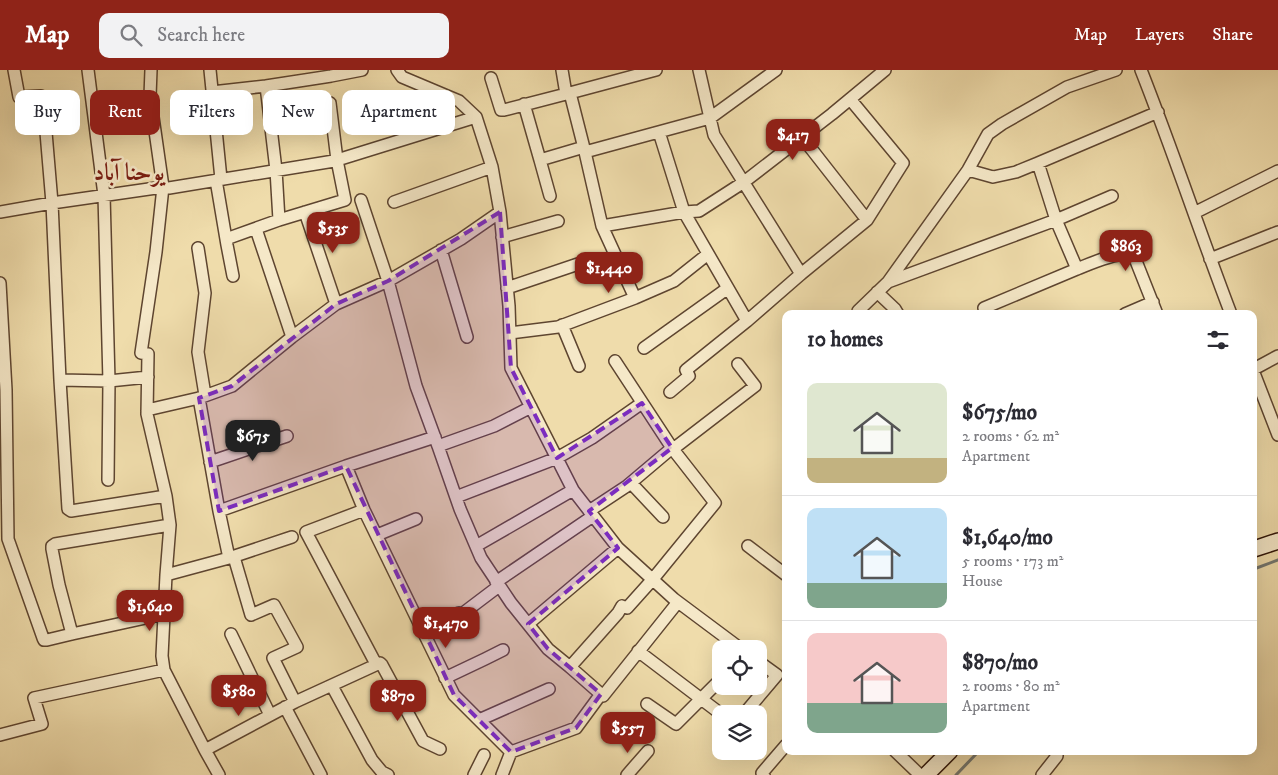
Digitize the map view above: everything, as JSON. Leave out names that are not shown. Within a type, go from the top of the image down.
[{"type":"street","points":[[14,70],[19,97],[43,97],[52,203],[68,509],[72,512],[166,496]]},
{"type":"street","points":[[88,70],[104,196],[109,381],[108,480]]},
{"type":"street","points":[[151,70],[150,96],[162,187],[156,252],[141,353],[148,354],[147,414],[166,496],[170,525],[162,656],[164,670],[219,775]]},
{"type":"street","points":[[210,70],[212,90]]},
{"type":"street","points":[[230,90],[362,70]]},
{"type":"street","points":[[397,70],[402,77],[459,101],[476,117],[492,167],[500,212],[512,368],[573,490],[618,548],[678,602],[729,640]]},
{"type":"street","points":[[562,70],[585,149],[602,226],[635,298]]},
{"type":"street","points":[[491,78],[501,110],[656,70]]},
{"type":"street","points":[[699,70],[714,135],[801,274]]},
{"type":"street","points":[[540,160],[710,118],[776,70]]},
{"type":"street","points":[[602,226],[699,210],[744,182],[884,70]]},
{"type":"street","points":[[859,310],[888,282],[968,170],[988,134],[1067,87],[1116,70]]},
{"type":"street","points":[[1141,70],[1229,310]]},
{"type":"street","points":[[266,86],[276,170],[279,220]]},
{"type":"street","points":[[670,392],[689,376],[686,370],[867,220],[903,163],[850,99]]},
{"type":"street","points":[[524,104],[550,196]]},
{"type":"street","points":[[968,170],[993,177],[1016,172],[1158,112]]},
{"type":"street","points":[[0,212],[162,187],[169,188],[337,160],[476,117]]},
{"type":"street","points":[[226,239],[279,220],[345,200],[337,160],[332,119]]},
{"type":"street","points":[[659,132],[684,212],[747,321]]},
{"type":"street","points":[[215,135],[226,239],[234,276]]},
{"type":"street","points":[[802,137],[867,220]]},
{"type":"street","points":[[1038,163],[1056,220],[1077,269]]},
{"type":"street","points":[[394,202],[492,167]]},
{"type":"street","points":[[1194,213],[1278,171]]},
{"type":"street","points":[[888,282],[1056,220],[1112,196]]},
{"type":"street","points":[[361,200],[388,281],[416,386],[456,497],[481,558],[510,603],[548,649],[601,694]]},
{"type":"street","points":[[305,212],[336,304]]},
{"type":"street","points":[[147,410],[232,386],[292,336],[336,304],[388,281],[461,239],[500,212]]},
{"type":"street","points":[[502,237],[558,221]]},
{"type":"street","points":[[256,229],[292,336]]},
{"type":"street","points":[[1210,259],[1278,232]]},
{"type":"street","points":[[198,248],[205,293],[198,352],[210,462],[219,511],[251,615],[274,605],[297,647],[273,658],[290,705],[321,775]]},
{"type":"street","points":[[441,250],[467,337]]},
{"type":"street","points":[[984,308],[1077,269],[1116,255],[1129,253],[1134,256],[1156,310]]},
{"type":"street","points":[[510,333],[562,325],[635,298],[674,281],[708,254]]},
{"type":"street","points":[[507,288],[587,261]]},
{"type":"street","points":[[0,283],[6,390],[4,540],[43,638],[47,640],[164,614]]},
{"type":"street","points":[[644,348],[728,288]]},
{"type":"street","points":[[877,292],[896,310]]},
{"type":"street","points":[[1134,310],[1153,302]]},
{"type":"street","points":[[562,325],[579,366]]},
{"type":"street","points":[[1257,367],[1278,356]]},
{"type":"street","points":[[570,667],[622,606],[627,608],[653,580],[715,503],[672,448],[615,361]]},
{"type":"street","points":[[445,619],[459,613],[462,614],[498,584],[631,483],[672,448],[754,386],[738,364]]},
{"type":"street","points":[[60,380],[109,381],[148,378]]},
{"type":"street","points":[[1257,381],[1278,435]]},
{"type":"street","points":[[456,497],[557,458],[592,438],[642,403]]},
{"type":"street","points":[[219,511],[346,466],[494,426],[531,407]]},
{"type":"street","points":[[210,462],[287,436]]},
{"type":"street","points":[[346,466],[364,510],[454,695],[511,752]]},
{"type":"street","points":[[631,483],[662,517]]},
{"type":"street","points":[[476,546],[573,490]]},
{"type":"street","points":[[364,510],[306,532],[376,664]]},
{"type":"street","points":[[377,535],[416,519]]},
{"type":"street","points":[[72,634],[58,585],[52,546],[170,525]]},
{"type":"street","points":[[166,575],[232,558],[292,537]]},
{"type":"street","points":[[1257,548],[1278,541]]},
{"type":"street","points":[[748,546],[782,572]]},
{"type":"street","points":[[528,624],[618,548]]},
{"type":"street","points":[[502,775],[511,752],[576,728],[601,694],[603,696],[678,602]]},
{"type":"street","points":[[231,634],[270,715]]},
{"type":"street","points":[[445,678],[503,650]]},
{"type":"street","points":[[638,651],[712,707]]},
{"type":"street","points":[[205,750],[270,715],[376,664],[382,665],[423,741],[440,749]]},
{"type":"street","points":[[767,668],[777,675],[767,687]]},
{"type":"street","points":[[0,735],[42,724],[34,698],[164,670]]},
{"type":"street","points":[[332,686],[372,760],[382,772],[388,775]]},
{"type":"street","points":[[479,720],[549,689]]},
{"type":"street","points":[[647,704],[676,724],[712,689]]},
{"type":"street","points":[[752,705],[760,695]]},
{"type":"street","points":[[764,775],[762,773],[782,749]]},
{"type":"street","points":[[627,775],[648,751]]},
{"type":"street","points":[[474,775],[484,755]]},
{"type":"street","points":[[899,755],[920,775]]},
{"type":"street","points":[[926,775],[946,755]]},
{"type":"street","points":[[1042,775],[1057,755]]},
{"type":"highlighted area","points":[[500,212],[511,368],[557,458],[642,403],[672,448],[589,511],[618,548],[528,624],[548,649],[601,694],[576,728],[511,752],[454,695],[346,466],[219,511],[199,398],[232,386],[336,304],[388,281]]},
{"type":"waterway","points":[[1257,568],[1278,560]]},
{"type":"waterway","points":[[956,775],[975,755]]},
{"type":"district","name":"یوحنا آباد","points":[[129,173]]}]
